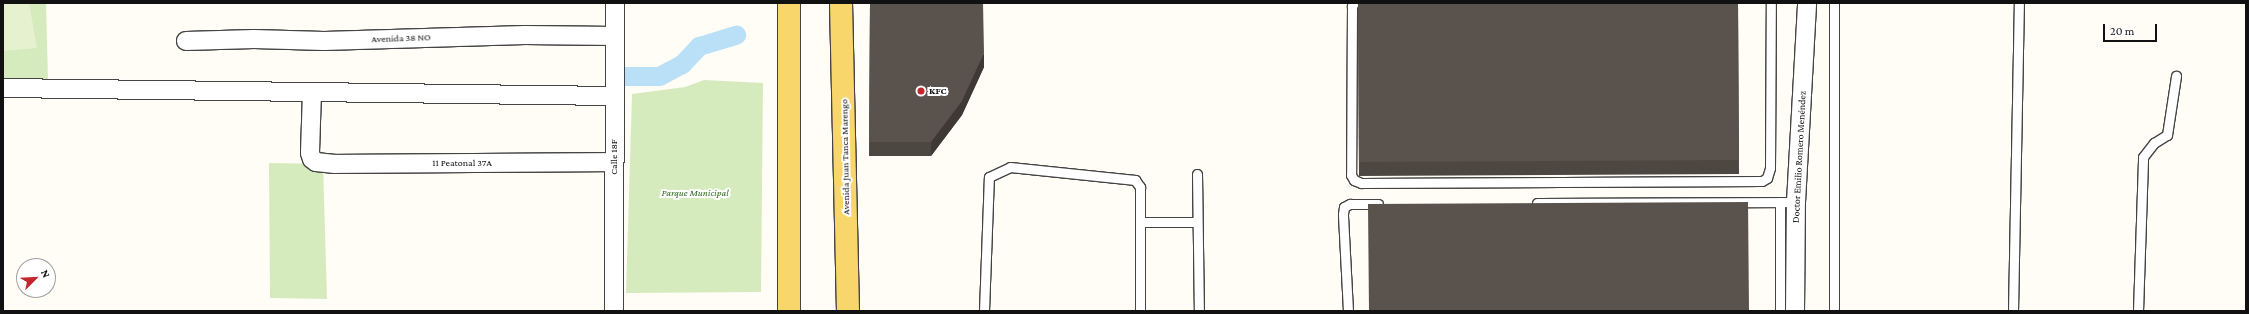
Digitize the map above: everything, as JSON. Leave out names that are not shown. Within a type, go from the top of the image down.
[{"type":"main road","points":[[789,3],[789,311]]},
{"type":"main road","name":"Avenida Juan Tanca Marengo","points":[[841,3],[848,311]]},
{"type":"street","name":"Calle 18F","points":[[614,311],[615,3]]},
{"type":"street","name":"Doctor Emilio Romero Menéndez","points":[[1795,311],[1788,202],[1807,3]]},
{"type":"street","name":"Avenida 38 NO","points":[[186,41],[254,39],[324,41],[525,35],[615,36]]},
{"type":"street","points":[[3,88],[614,96]]},
{"type":"street","name":"11 Peatonal 37A","points":[[312,92],[312,159],[316,162],[335,164],[614,162]]},
{"type":"lane","points":[[1354,3],[1352,6],[1351,175],[1354,180],[1361,182],[1762,181],[1767,178],[1770,168],[1771,3]]},
{"type":"lane","points":[[1834,3],[1834,311]]},
{"type":"lane","points":[[2013,311],[2019,3]]},
{"type":"lane","points":[[2138,311],[2143,157],[2154,144],[2166,135],[2176,76]]},
{"type":"lane","points":[[984,311],[989,176],[1010,167],[1135,180],[1140,187],[1140,311]]},
{"type":"lane","points":[[1197,174],[1199,311]]},
{"type":"lane","points":[[1525,203],[1788,202],[1780,311]]},
{"type":"lane","points":[[1348,311],[1344,207],[1350,204],[1390,204]]},
{"type":"lane","points":[[1140,222],[1197,222]]},
{"type":"green space","points":[[3,3],[46,3],[48,81],[3,80]]},
{"type":"green space","points":[[3,3],[29,3],[37,48],[3,51]]},
{"type":"green space","name":"Parque Municipal","points":[[704,80],[763,83],[761,292],[626,293],[632,94],[685,87]]},
{"type":"green space","points":[[269,163],[323,164],[327,299],[270,298]]},
{"type":"building","name":"KFC","points":[[870,3],[983,3],[984,53],[962,101],[931,142],[869,142]]},
{"type":"building","points":[[1358,3],[1738,3],[1739,160],[1359,162]]},
{"type":"building","points":[[1748,202],[1749,311],[1369,311],[1368,204]]},
{"type":"waterway","points":[[625,76],[659,76],[682,64],[699,46],[736,35]]},
{"type":"place","name":"KFC","points":[[921,91]]}]
